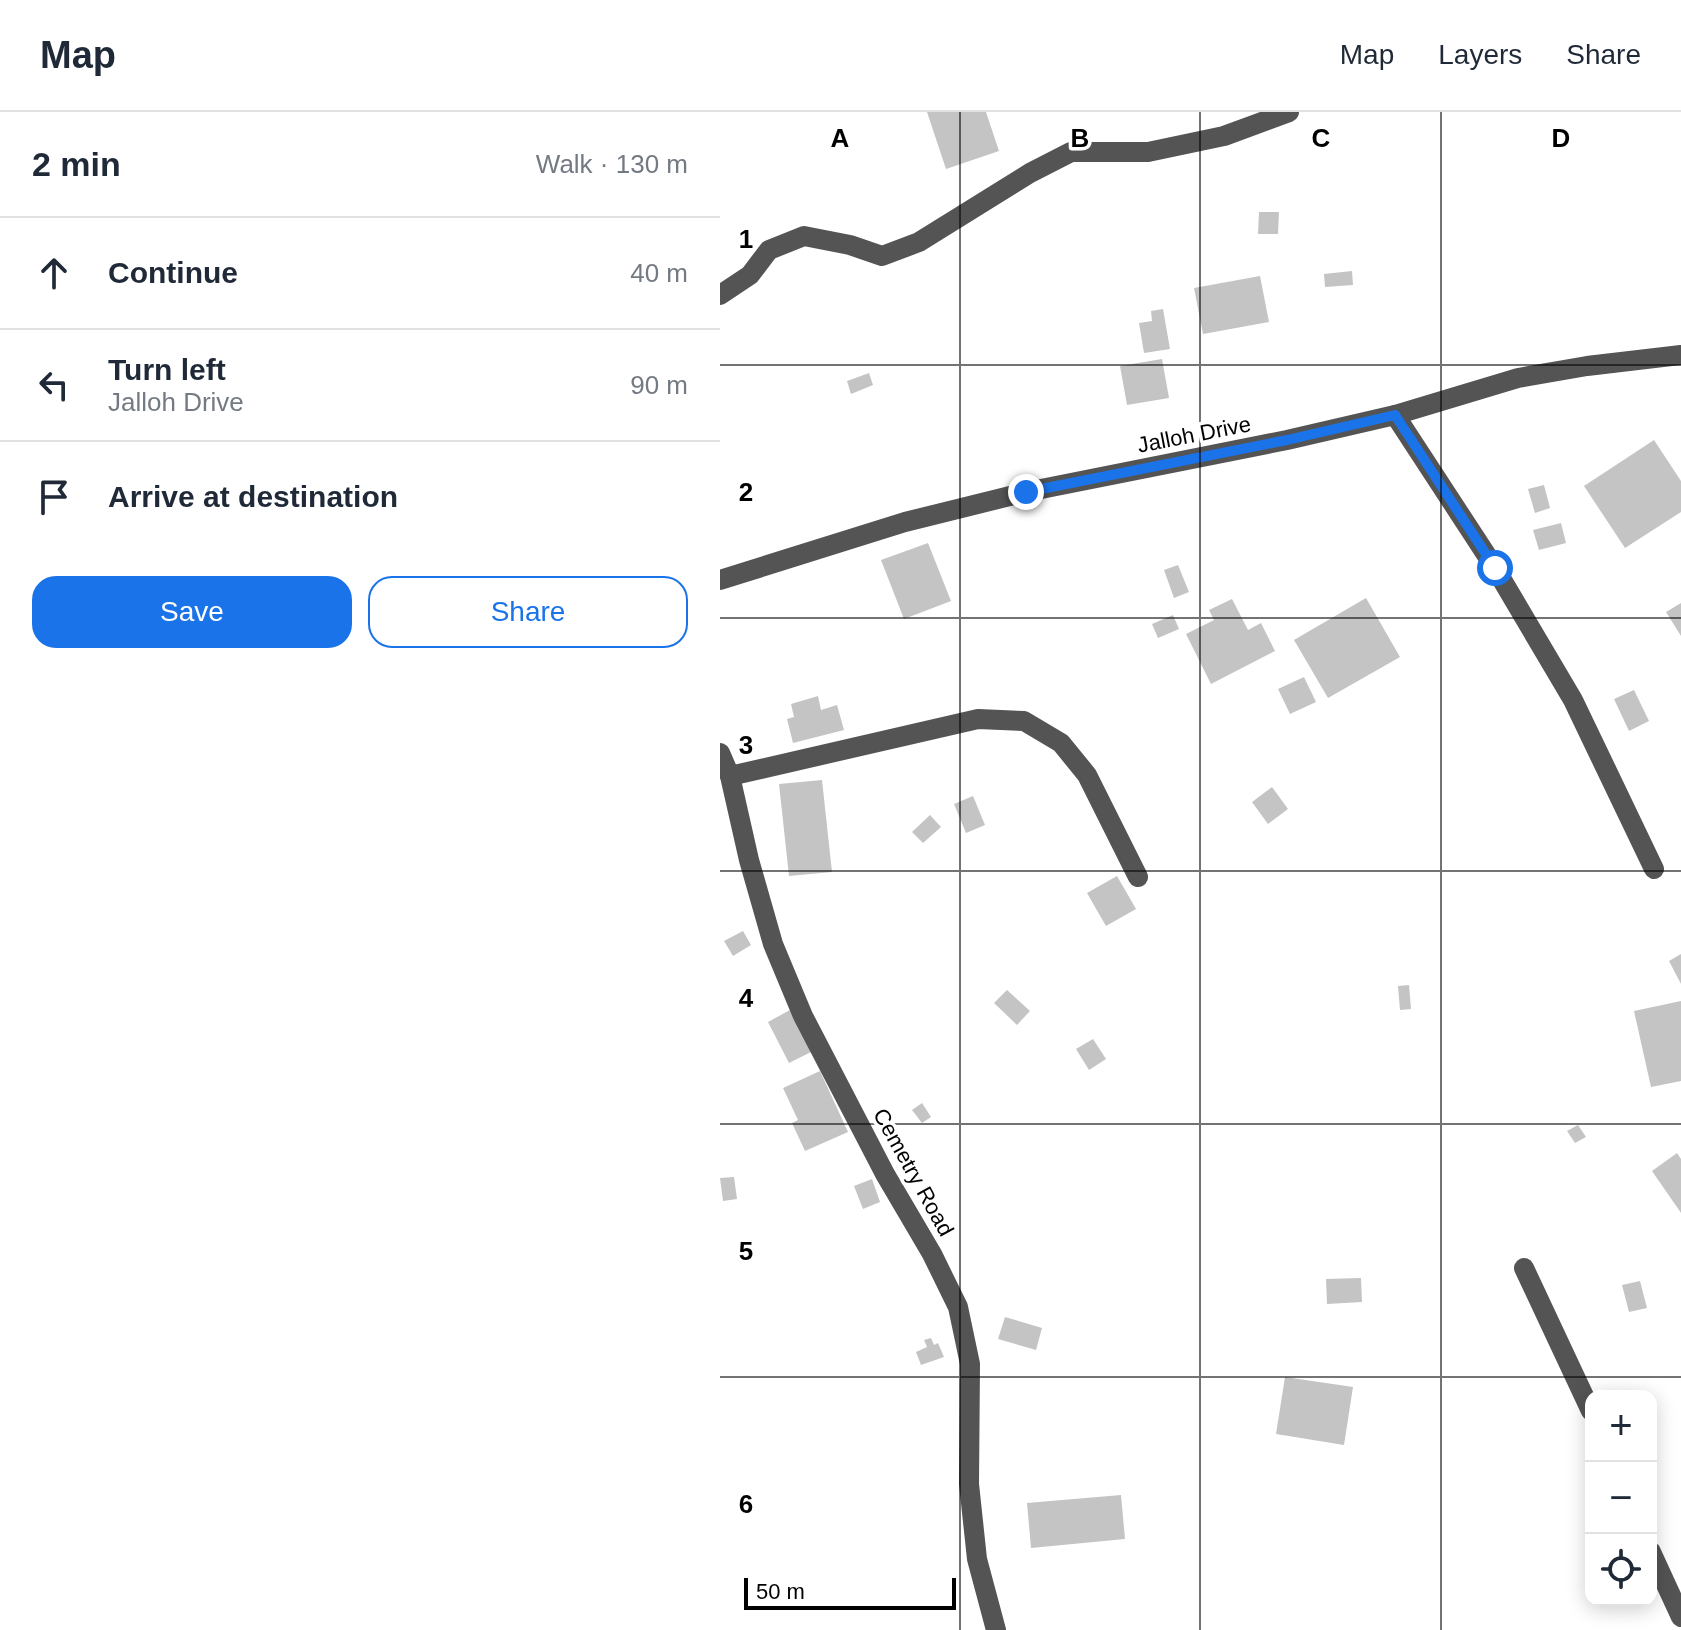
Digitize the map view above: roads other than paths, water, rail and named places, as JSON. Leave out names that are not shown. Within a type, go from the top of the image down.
[{"type":"street","points":[[720,295],[750,275],[769,250],[804,236],[850,245],[882,256],[919,242],[1030,173],[1071,152],[1148,152],[1224,136],[1289,112]]},
{"type":"street","name":"Jalloh Drive","points":[[720,580],[905,522],[1011,496],[1395,415],[1518,378],[1681,355]]},
{"type":"street","points":[[1395,415],[1495,568],[1573,700],[1654,869]]},
{"type":"street","points":[[730,776],[978,719],[1024,721],[1061,743],[1087,775],[1138,877]]},
{"type":"street","name":"Cemetry Road","points":[[720,753],[730,776],[749,860],[773,944],[803,1016],[958,1307],[970,1364],[969,1484],[977,1559],[996,1630]]},
{"type":"street","points":[[1524,1268],[1585,1398]]},
{"type":"street","points":[[1657,1565],[1681,1617]]}]
